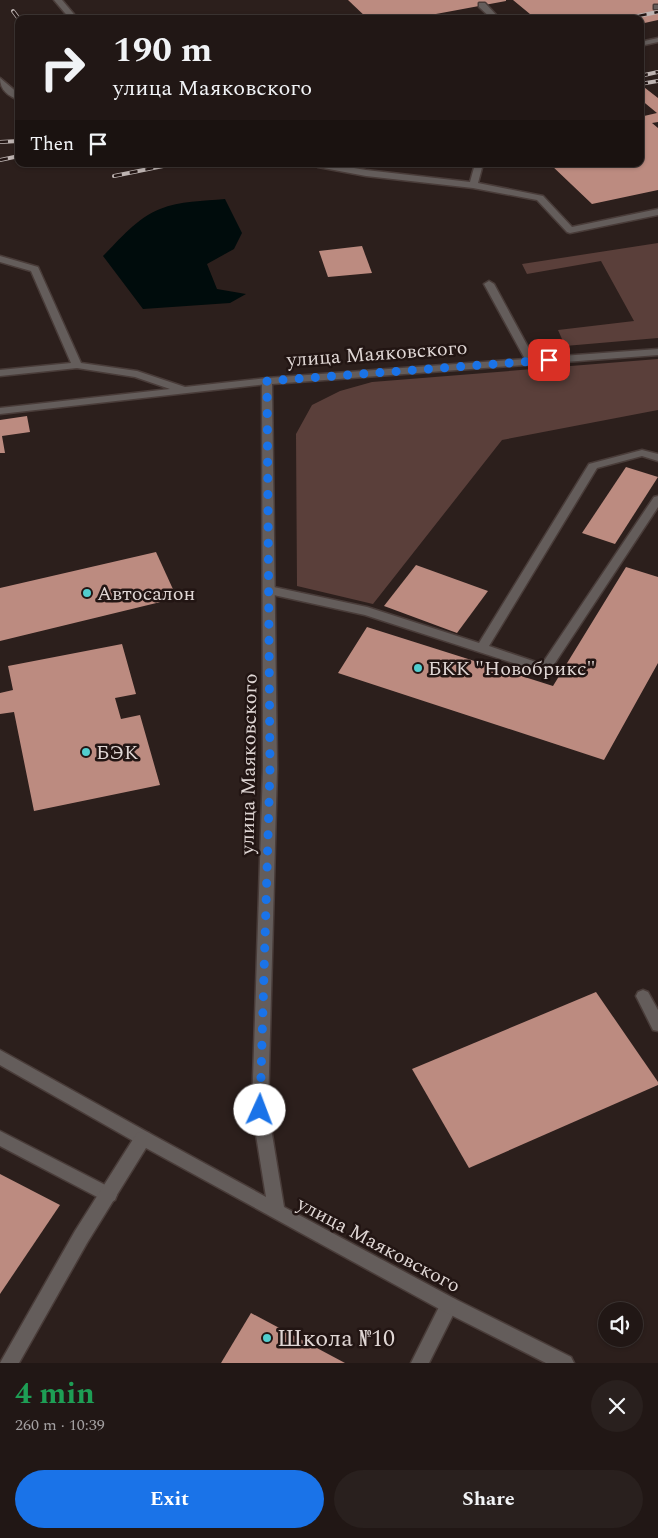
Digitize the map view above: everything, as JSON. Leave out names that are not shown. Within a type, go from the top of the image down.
[{"type":"street","points":[[58,0],[71,15]]},
{"type":"street","points":[[482,5],[492,15]]},
{"type":"street","points":[[644,43],[658,40]]},
{"type":"street","points":[[0,80],[9,92],[15,96]]},
{"type":"street","points":[[334,167],[366,173],[473,185],[540,198],[570,230],[658,212]]},
{"type":"street","points":[[473,185],[478,167]]},
{"type":"street","points":[[0,259],[35,269],[76,365]]},
{"type":"street","points":[[489,284],[531,361]]},
{"type":"street","name":"улица Маяковского","points":[[565,1363],[449,1305],[277,1212],[260,1110],[270,768],[267,381],[658,352]]},
{"type":"street","points":[[0,373],[76,365],[137,374],[186,390]]},
{"type":"street","points":[[0,411],[267,381]]},
{"type":"street","points":[[482,648],[593,466],[642,453],[658,458]]},
{"type":"street","points":[[268,590],[367,612],[546,669],[658,499]]},
{"type":"street","points":[[643,996],[658,1025]]},
{"type":"street","points":[[0,1057],[277,1212]]},
{"type":"street","points":[[0,1138],[109,1195]]},
{"type":"street","points":[[10,1363],[81,1237],[143,1138]]},
{"type":"street","points":[[420,1363],[449,1305]]},
{"type":"shaded area","points":[[225,199],[242,233],[234,249],[207,264],[217,289],[246,294],[230,303],[143,309],[103,256],[144,217],[160,209],[176,204]]},
{"type":"shaded area","points":[[658,243],[658,338],[565,346],[558,330],[634,321],[601,261],[527,274],[522,264]]},
{"type":"shaded area","points":[[658,359],[658,410],[502,440],[373,604],[297,586],[296,434],[312,405],[340,391],[372,382]]},
{"type":"building","points":[[348,0],[506,0],[431,15],[364,15]]},
{"type":"building","points":[[513,0],[658,0],[658,20],[644,23],[644,15],[531,15]]},
{"type":"building","points":[[644,87],[658,98],[658,122],[652,123],[658,128],[658,190],[592,204],[553,167],[644,167],[644,116],[657,113],[644,102]]},
{"type":"building","points":[[362,246],[372,273],[328,277],[319,251]]},
{"type":"building","points":[[27,416],[30,432],[2,436],[5,453],[0,453],[0,420]]},
{"type":"building","points":[[626,467],[658,477],[615,544],[582,533]]},
{"type":"building","name":"Автосалон","points":[[156,552],[177,598],[0,641],[0,588]]},
{"type":"building","name":"БКК \"Новобрикс\"","points":[[416,565],[488,591],[457,633],[384,606]]},
{"type":"building","name":"БКК \"Новобрикс\"","points":[[626,567],[658,577],[658,663],[604,760],[338,673],[367,627],[553,686]]},
{"type":"building","name":"БЭК","points":[[122,644],[136,694],[115,698],[121,719],[140,715],[160,785],[34,811],[14,712],[0,714],[0,693],[13,690],[8,666]]},
{"type":"building","points":[[596,992],[658,1082],[658,1085],[469,1168],[412,1069]]},
{"type":"building","points":[[0,1174],[60,1205],[0,1294]]},
{"type":"building","name":"Школа №10","points":[[251,1313],[345,1363],[221,1363]]},
{"type":"railway","points":[[13,11],[16,15]]},
{"type":"railway","points":[[643,15],[658,12]]},
{"type":"railway","points":[[644,75],[658,72]]},
{"type":"railway","points":[[644,83],[658,81]]},
{"type":"railway","points":[[0,142],[15,141]]},
{"type":"railway","points":[[0,160],[15,157]]},
{"type":"railway","points":[[114,176],[158,167]]},
{"type":"place","name":"Автосалон","points":[[87,593]]},
{"type":"place","name":"БКК \"Новобрикс\"","points":[[418,668]]},
{"type":"place","name":"БЭК","points":[[86,752]]},
{"type":"place","name":"Школа №10","points":[[267,1338]]},
{"type":"route","points":[[260,1110],[270,768],[267,381],[549,360]]}]
